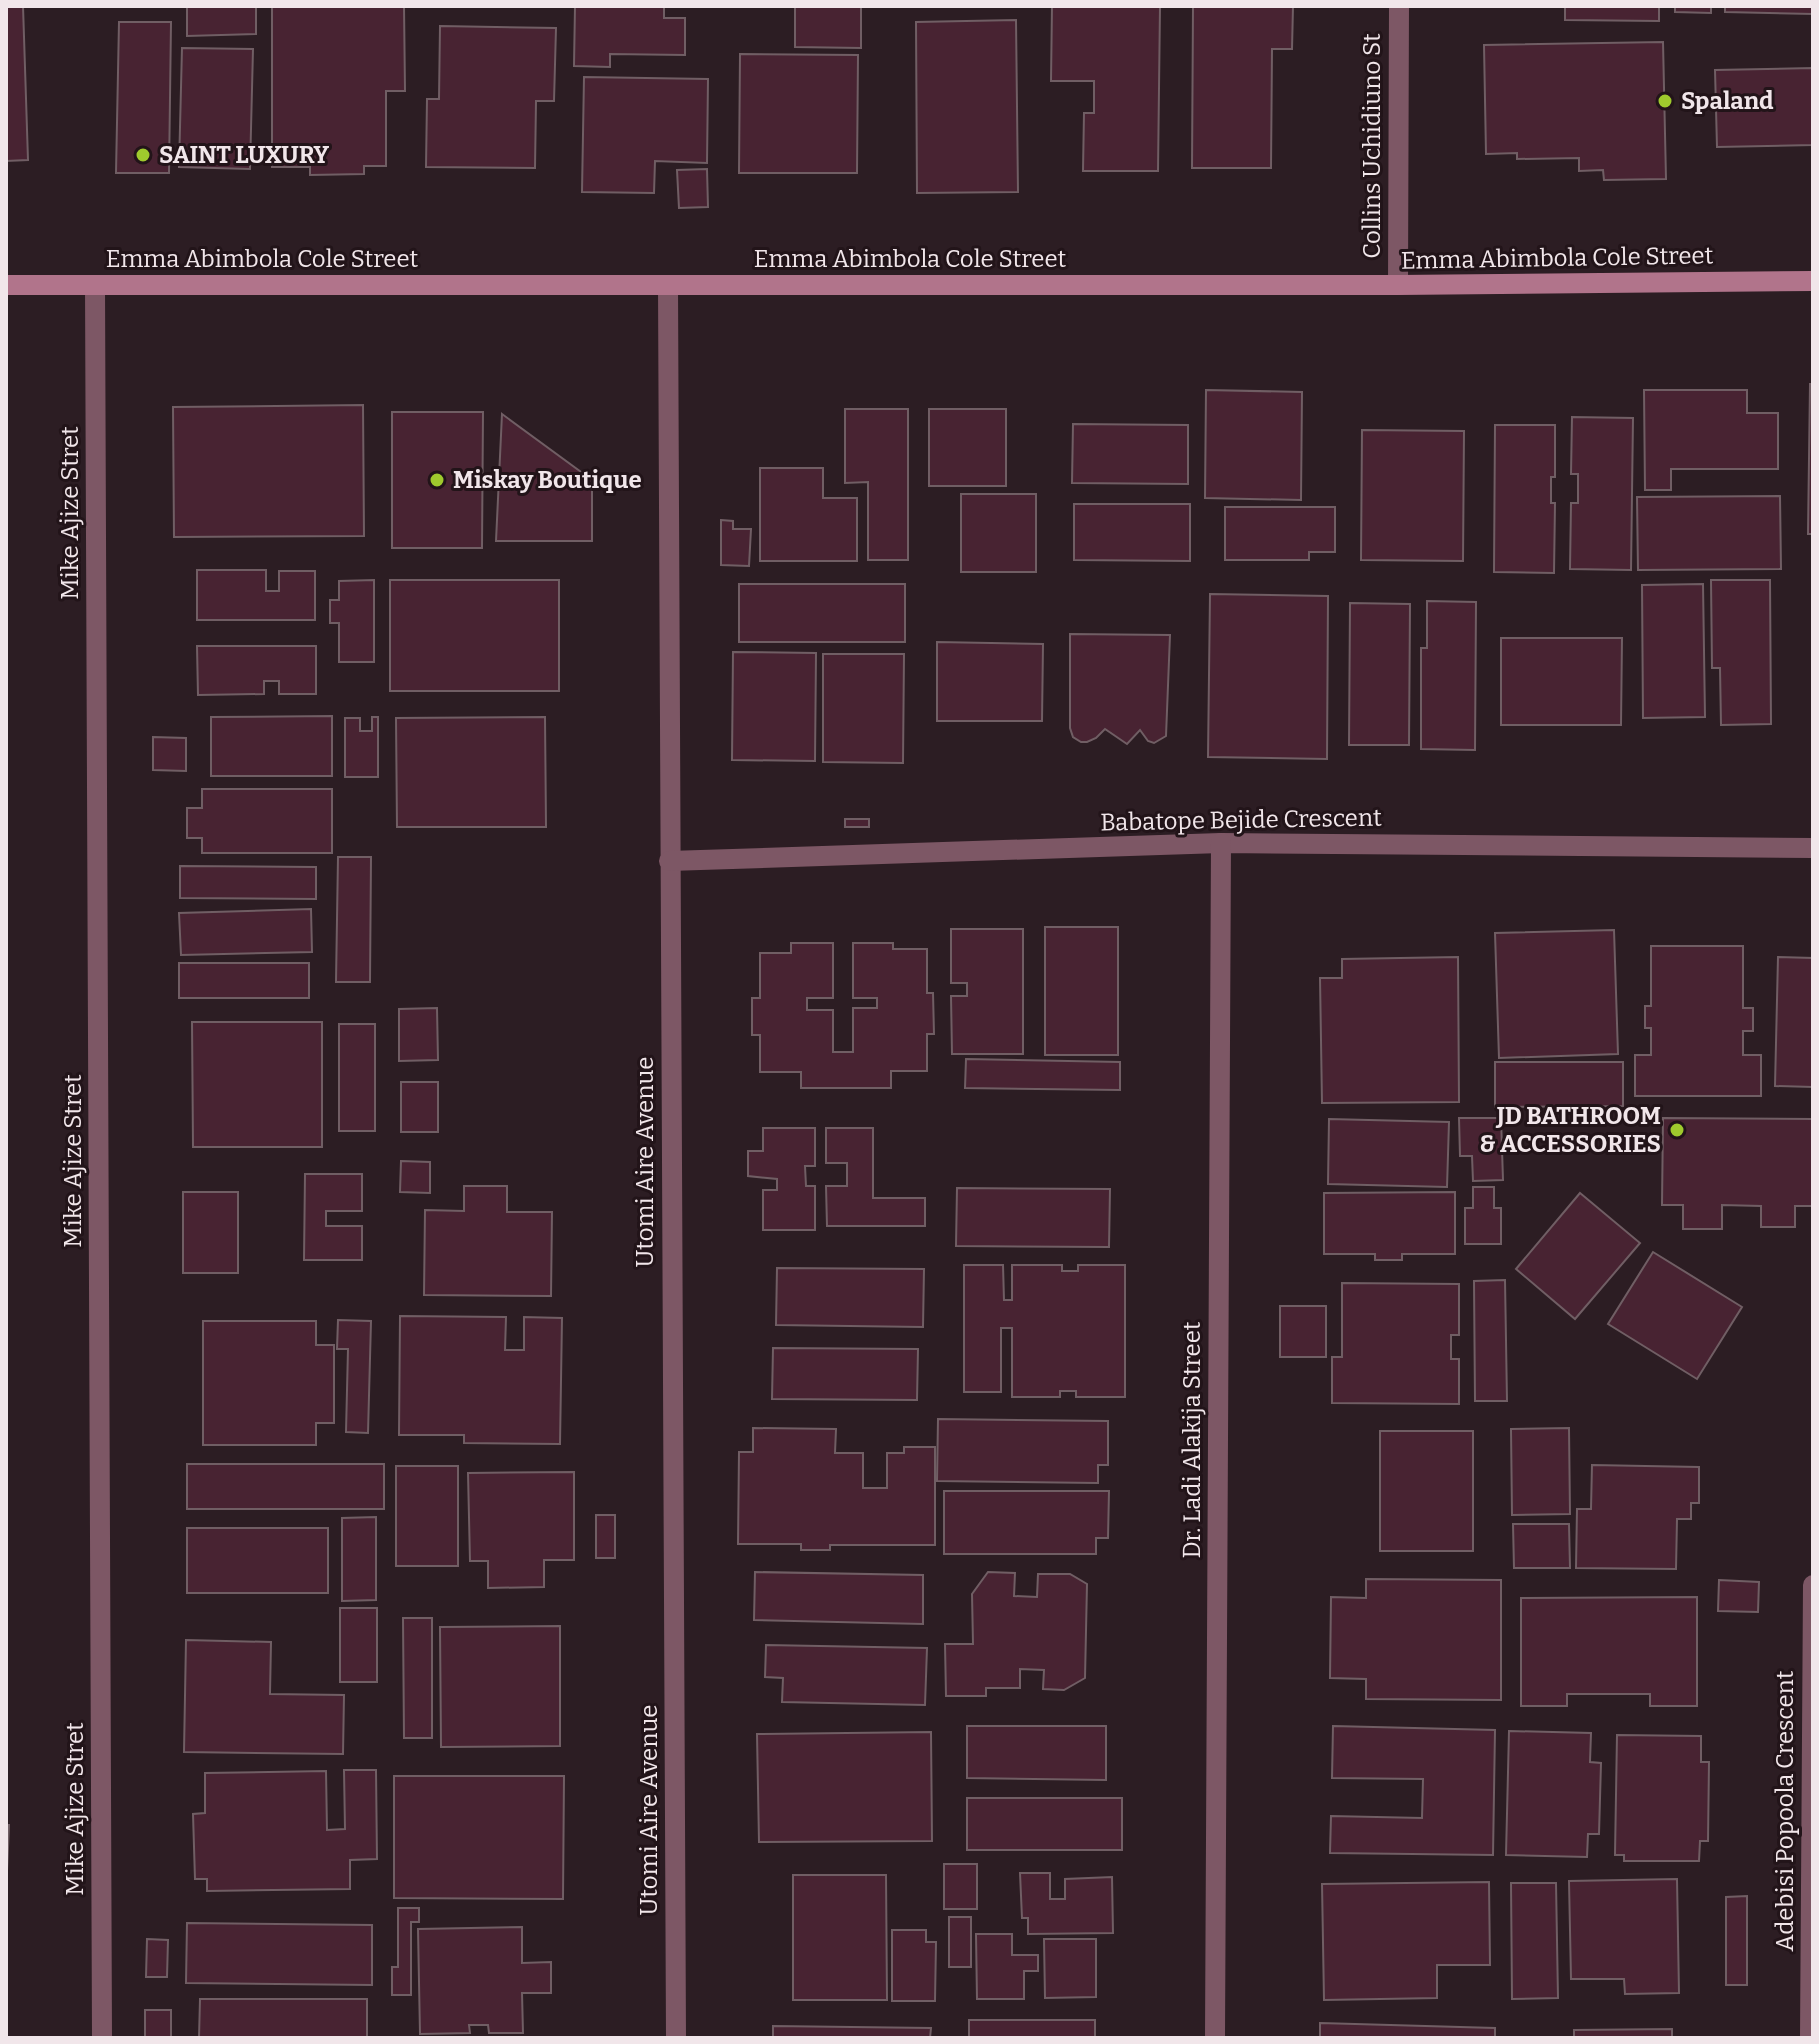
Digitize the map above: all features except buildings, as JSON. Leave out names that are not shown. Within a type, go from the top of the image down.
[{"type":"street","name":"Collins Uchidiuno St","points":[[1398,285],[1399,6]]},
{"type":"street","name":"Emma Abimbola Cole Street","points":[[6,285],[1398,285],[1813,281]]},
{"type":"street","name":"Mike Ajize Stret","points":[[95,285],[102,2038]]},
{"type":"street","name":"Utomi Aire Avenue","points":[[668,285],[676,2038]]},
{"type":"street","name":"Babatope Bejide Crescent","points":[[669,861],[1221,843],[1813,848]]},
{"type":"street","name":"Dr. Ladi Alakija Street","points":[[1215,2038],[1221,843]]},
{"type":"street","name":"Adebisi Popoola Crescent","points":[[1810,2038],[1813,1585]]},
{"type":"place","name":"Spaland","points":[[1665,101]]},
{"type":"place","name":"SAINT LUXURY","points":[[143,155]]},
{"type":"place","name":"Miskay Boutique","points":[[437,480]]},
{"type":"place","name":"JD BATHROOM & ACCESSORIES","points":[[1677,1130]]}]
